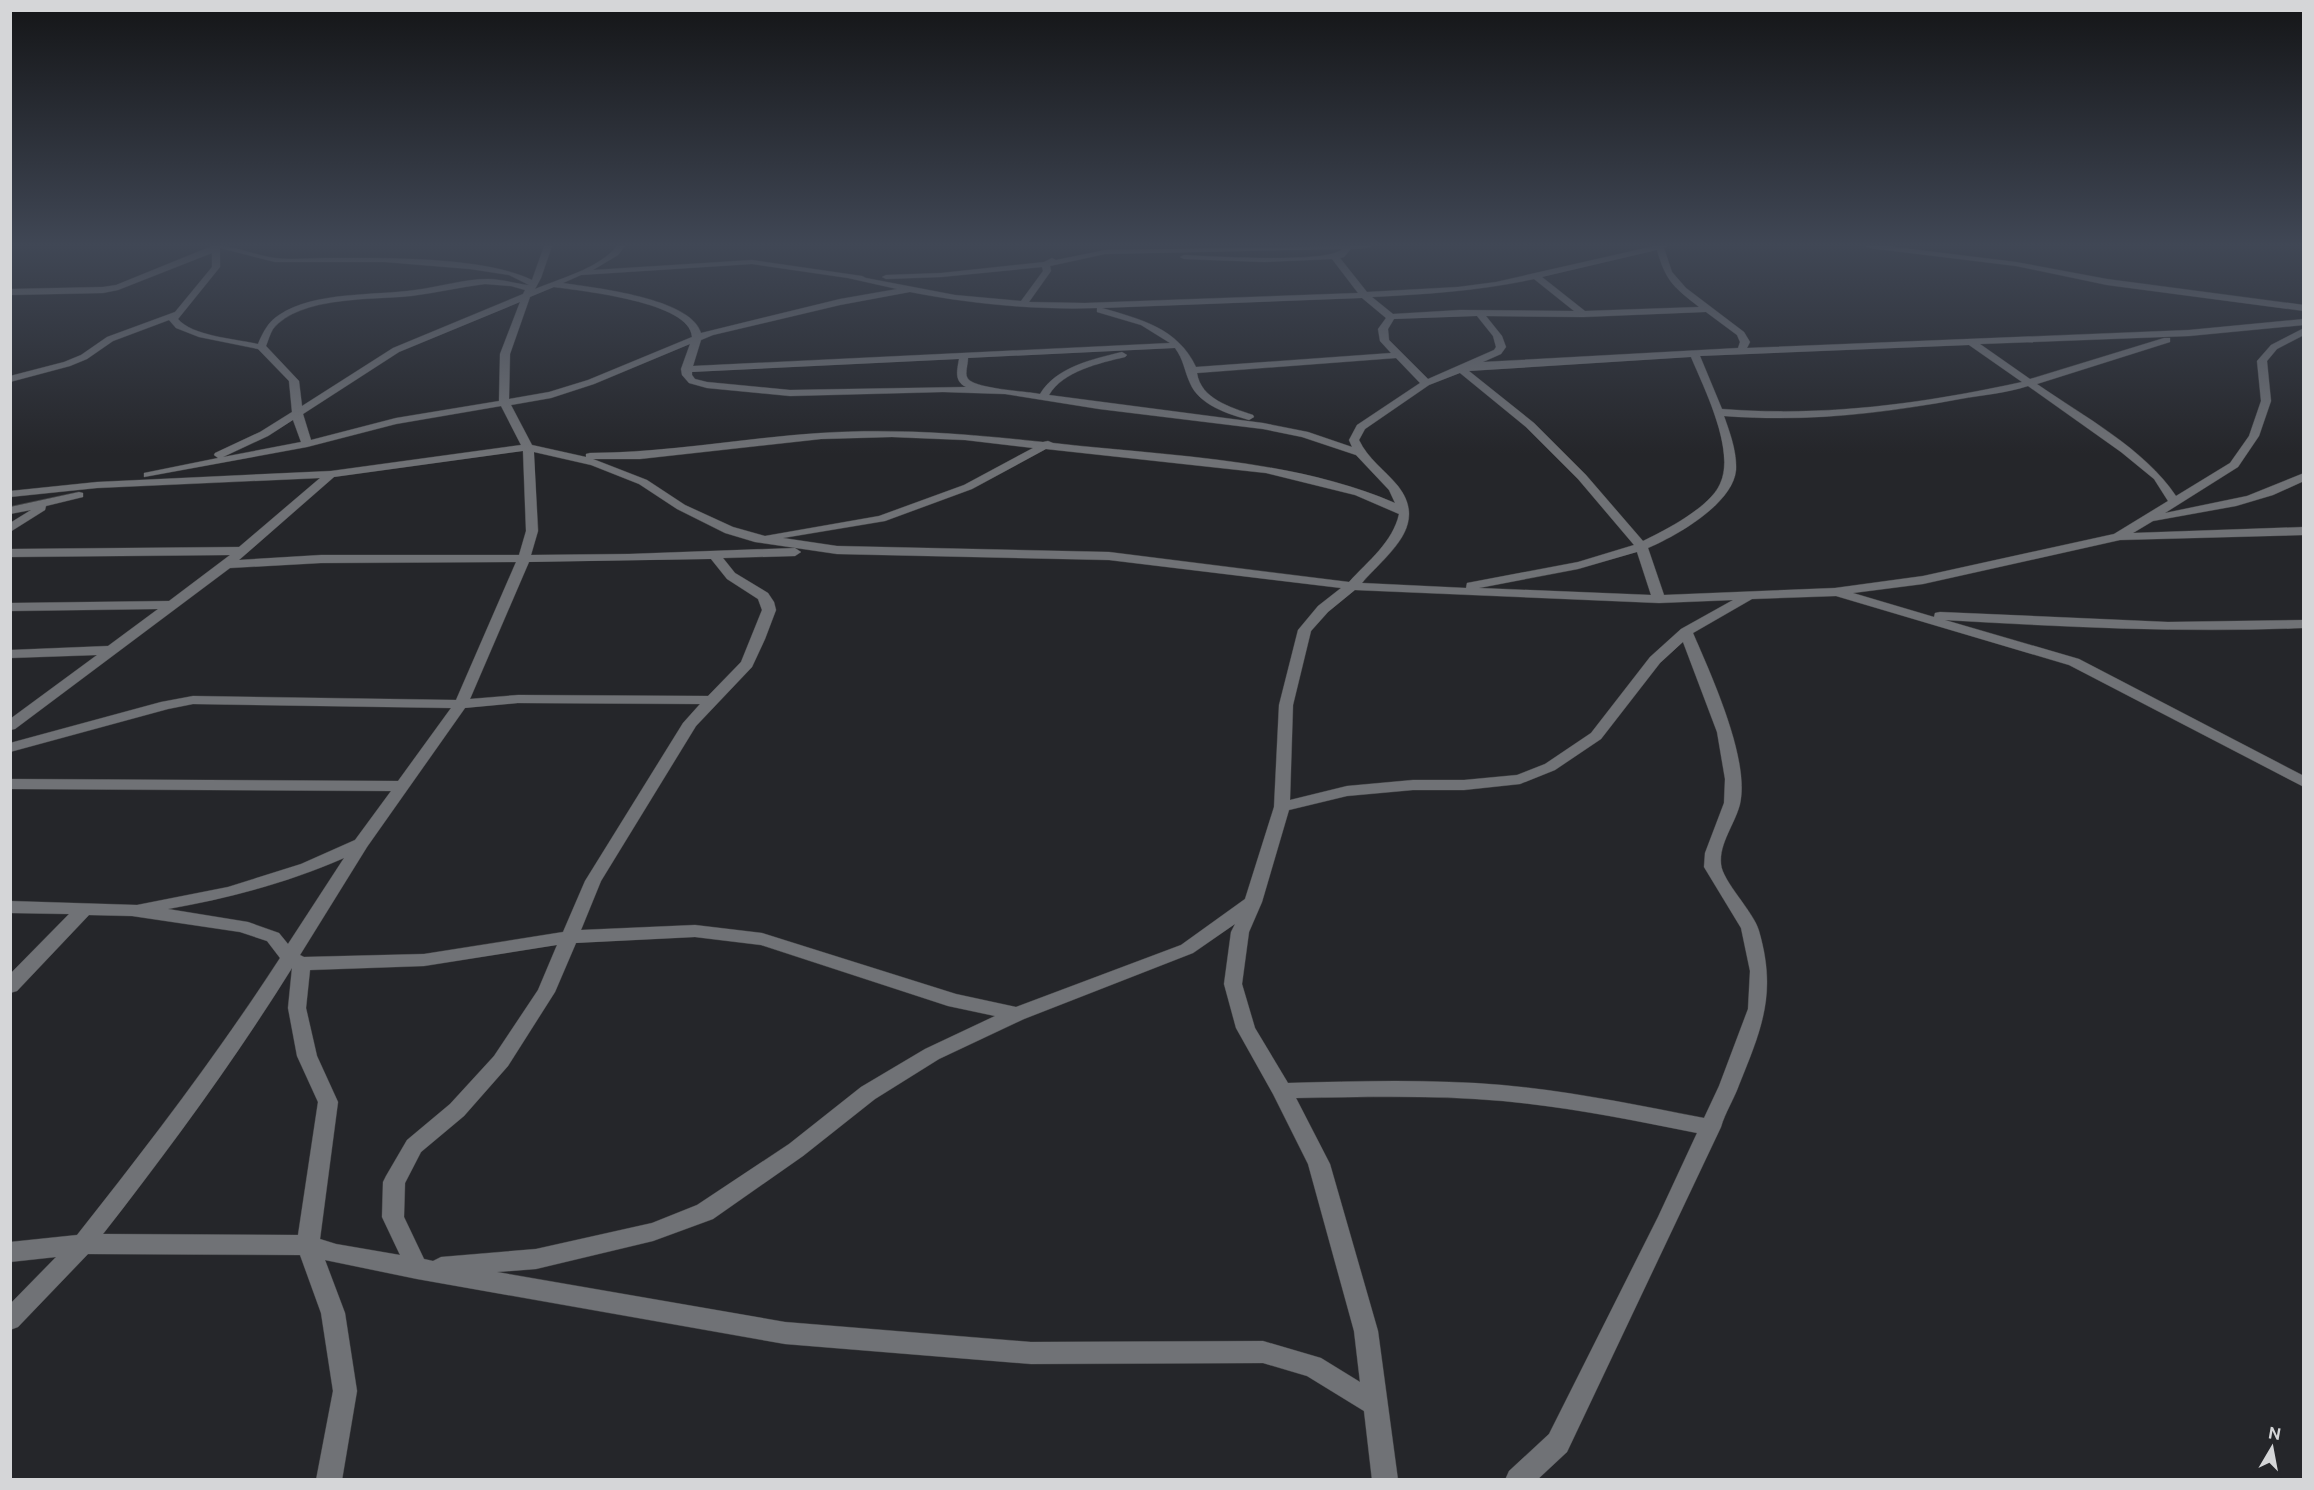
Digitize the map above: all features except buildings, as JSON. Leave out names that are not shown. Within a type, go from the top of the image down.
[{"type":"street","points":[[10,379],[75,361],[110,339],[172,316]]},
{"type":"street","points":[[175,316],[173,319],[179,326],[202,335],[261,347],[294,381],[298,412],[307,444]]},
{"type":"street","points":[[261,347],[267,328],[288,316]]},
{"type":"street","points":[[185,468],[264,434],[396,350],[473,316]]},
{"type":"street","points":[[10,1320],[83,1244],[184,1114],[295,960],[362,844],[461,704],[524,558],[532,531],[528,447],[504,402],[504,354],[520,316]]},
{"type":"street","points":[[682,316],[694,324],[697,331],[686,369],[692,381],[745,390],[790,393],[978,389],[1227,421],[1304,434]]},
{"type":"street","points":[[10,511],[51,502],[102,485],[307,444],[396,421],[573,389],[695,338],[726,328],[781,316]]},
{"type":"street","points":[[1119,316],[1157,328],[1186,356],[1195,384],[1205,396],[1226,409],[1360,453]]},
{"type":"street","points":[[1423,316],[1391,317],[1383,329],[1383,335],[1385,341],[1426,383]]},
{"type":"street","points":[[1385,1479],[1366,1330],[1319,1164],[1282,1090],[1246,1028],[1233,984],[1240,933],[1253,902],[1282,807],[1286,705],[1305,630],[1323,609],[1352,586],[1394,541],[1402,527],[1405,512],[1394,489],[1360,453],[1354,440],[1361,427],[1426,383],[1498,352],[1501,347],[1497,336],[1481,316]]},
{"type":"street","points":[[1716,316],[1741,334],[1745,342],[1740,351]]},
{"type":"street","points":[[1461,369],[1520,362],[1694,353],[2188,333],[2304,322]]},
{"type":"street","points":[[2118,537],[2234,465],[2254,436],[2266,401],[2262,361],[2274,347],[2304,331]]},
{"type":"street","points":[[1718,412],[1773,416],[1828,415],[1902,407],[2031,382],[2188,333]]},
{"type":"street","points":[[1971,342],[2031,382],[2158,477],[2175,503]]},
{"type":"street","points":[[686,369],[1173,344]]},
{"type":"street","points":[[1042,397],[1045,391],[1057,381],[1092,363],[1173,344]]},
{"type":"street","points":[[1450,590],[1610,557],[1641,546],[1684,523],[1713,501],[1726,487],[1731,468],[1718,412],[1694,353]]},
{"type":"street","points":[[964,355],[961,376],[964,382],[978,389]]},
{"type":"street","points":[[1192,370],[1400,355]]},
{"type":"street","points":[[1461,369],[1545,440],[1582,477],[1641,546],[1659,599]]},
{"type":"street","points":[[566,456],[640,456],[849,435],[965,436],[1266,470],[1359,492],[1405,512]]},
{"type":"street","points":[[755,538],[881,519],[968,487],[1048,444]]},
{"type":"street","points":[[10,494],[102,485],[331,474],[528,447],[596,463],[643,482],[681,507],[729,530],[755,538],[837,550]]},
{"type":"street","points":[[10,726],[17,716],[174,605],[227,564],[331,474]]},
{"type":"street","points":[[2147,519],[2220,506],[2284,487],[2304,476]]},
{"type":"street","points":[[10,529],[51,502]]},
{"type":"street","points":[[227,564],[333,559],[714,555],[837,550],[1110,556],[1352,586],[1659,599],[1835,592],[1923,580],[2118,537],[2304,531]]},
{"type":"street","points":[[10,553],[242,551]]},
{"type":"street","points":[[417,1269],[393,1217],[394,1182],[414,1146],[457,1110],[501,1061],[546,992],[599,871],[690,723],[747,664],[769,610],[768,603],[763,596],[731,576],[714,555]]},
{"type":"street","points":[[1835,592],[2074,662],[2304,782]]},
{"type":"street","points":[[1282,807],[1347,791],[1413,785],[1464,785],[1520,779],[1550,767],[1596,736],[1655,660],[1686,632],[1748,596]]},
{"type":"street","points":[[10,606],[174,605]]},
{"type":"street","points":[[1911,615],[2071,624],[2260,627],[2304,624]]},
{"type":"street","points":[[1518,1479],[1558,1443],[1668,1220],[1729,1086],[1758,1009],[1759,971],[1750,928],[1712,867],[1713,853],[1732,803],[1733,779],[1724,732],[1686,632]]},
{"type":"street","points":[[10,654],[111,650]]},
{"type":"street","points":[[10,748],[166,705],[193,700],[328,704],[461,704],[518,699],[712,700]]},
{"type":"street","points":[[10,784],[403,786]]},
{"type":"street","points":[[132,910],[229,892],[307,867],[362,844]]},
{"type":"street","points":[[417,1269],[536,1259],[653,1232],[705,1212],[796,1150],[868,1093],[932,1054],[1017,1014],[1187,949],[1253,902]]},
{"type":"street","points":[[10,907],[132,910],[242,926],[273,937],[295,960],[297,1008],[307,1056],[328,1102],[308,1245],[333,1313],[345,1391],[329,1479]]},
{"type":"street","points":[[10,986],[84,909]]},
{"type":"street","points":[[295,960],[424,960],[570,937],[695,931],[762,939],[956,1001],[1017,1014]]},
{"type":"street","points":[[1282,1090],[1408,1088],[1503,1093],[1711,1126]]},
{"type":"street","points":[[10,1252],[83,1244],[308,1245],[336,1254],[417,1269],[785,1333],[1031,1353],[1263,1352],[1314,1366],[1375,1404]]}]
